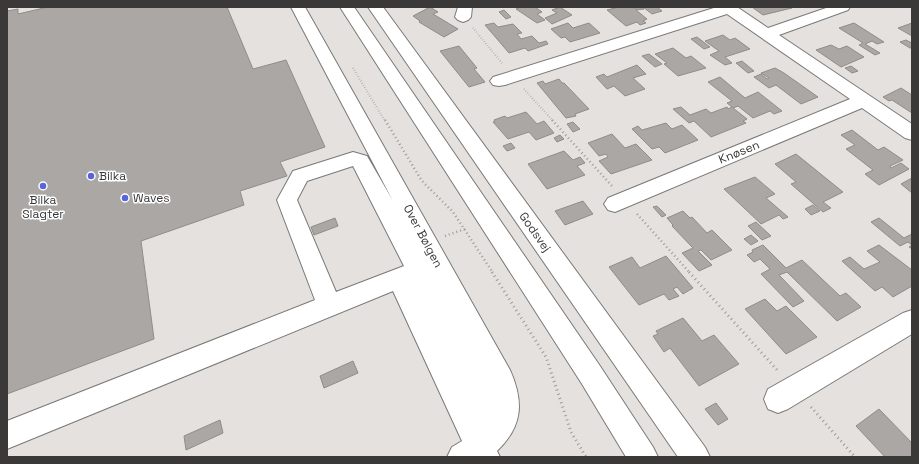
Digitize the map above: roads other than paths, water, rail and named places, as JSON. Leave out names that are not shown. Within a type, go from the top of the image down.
[{"type":"street","name":"Over Bølgen","points":[[298,7],[418,270]]},
{"type":"street","points":[[348,7],[591,375],[643,457]]},
{"type":"street","name":"Godsvej","points":[[375,7],[695,457]]},
{"type":"street","points":[[766,34],[843,7]]},
{"type":"street","points":[[506,79],[728,8],[912,133]]},
{"type":"street","name":"Knøsen","points":[[620,201],[864,100]]},
{"type":"street","points":[[329,306],[287,200],[300,176],[353,159],[360,161],[364,166],[418,270],[499,426],[495,434],[476,454],[418,270]]},
{"type":"street","points":[[7,435],[418,270]]},
{"type":"street","points":[[786,394],[912,321]]},
{"type":"place","name":"Bilka","points":[[91,176]]},
{"type":"place","name":"Bilka Slagter","points":[[43,186]]},
{"type":"place","name":"Waves","points":[[125,198]]}]
